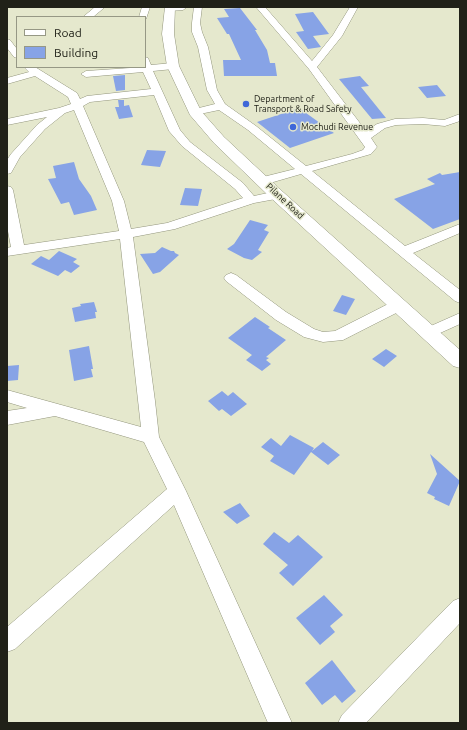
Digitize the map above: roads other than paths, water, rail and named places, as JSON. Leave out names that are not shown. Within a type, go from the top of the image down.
[{"type":"main road","name":"Pilane Road","points":[[170,8],[168,34],[173,66],[195,112],[219,140],[277,195],[399,304],[460,361]]},
{"type":"street","points":[[88,16],[101,7]]},
{"type":"street","points":[[170,8],[183,7]]},
{"type":"street","points":[[198,7],[196,23],[198,32],[205,54],[212,90],[221,106],[252,128],[460,298]]},
{"type":"street","points":[[260,7],[312,67],[369,143],[370,147],[367,152],[304,171],[263,181]]},
{"type":"street","points":[[312,67],[337,36],[354,7]]},
{"type":"street","points":[[7,42],[16,54]]},
{"type":"street","points":[[173,66],[146,65],[175,131],[182,140],[239,186],[251,200]]},
{"type":"street","points":[[7,170],[15,156],[40,127],[61,111],[80,86],[137,68]]},
{"type":"street","points":[[7,81],[33,70],[80,86],[87,99],[157,92]]},
{"type":"street","points":[[80,86],[118,201],[126,234],[147,401],[150,437],[177,491],[280,723]]},
{"type":"street","points":[[195,112],[221,106]]},
{"type":"street","points":[[7,122],[61,111]]},
{"type":"street","points":[[364,137],[381,126],[395,122],[423,121],[445,123],[460,117]]},
{"type":"street","points":[[7,190],[13,251],[170,226],[251,200],[277,195]]},
{"type":"street","points":[[403,252],[460,228]]},
{"type":"street","points":[[231,278],[281,316],[309,333],[323,337],[338,336],[399,304]]},
{"type":"street","points":[[429,333],[460,318]]},
{"type":"street","points":[[7,396],[150,437]]},
{"type":"street","points":[[7,418],[58,410]]},
{"type":"street","points":[[7,640],[177,491]]},
{"type":"street","points":[[350,723],[460,608]]},
{"type":"place","name":"Department of Transport & Road Safety","points":[[246,104]]},
{"type":"place","name":"Mochudi Revenue","points":[[293,127]]}]
